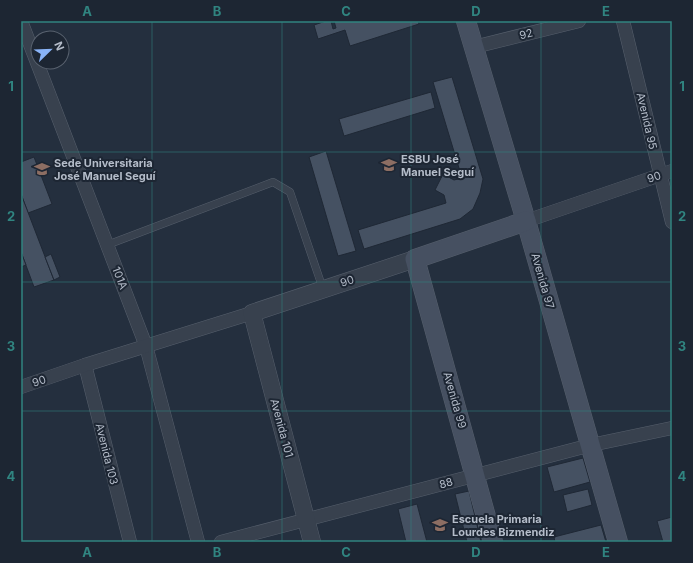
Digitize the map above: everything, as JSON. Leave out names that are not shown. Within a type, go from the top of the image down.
[{"type":"main road","name":"Avenida 97","points":[[466,21],[526,221],[618,542]]},
{"type":"main road","name":"90","points":[[415,259],[526,221]]},
{"type":"main road","name":"Avenida 99","points":[[415,259],[493,542]]},
{"type":"street","name":"101A","points":[[21,21],[146,346],[198,542]]},
{"type":"street","name":"92","points":[[474,47],[579,21]]},
{"type":"street","name":"Avenida 95","points":[[623,21],[666,173],[672,222]]},
{"type":"street","name":"90","points":[[526,221],[666,173]]},
{"type":"street","name":"90","points":[[21,387],[415,259]]},
{"type":"street","name":"Avenida 101","points":[[252,313],[312,542]]},
{"type":"street","name":"Avenida 103","points":[[85,365],[130,542]]},
{"type":"street","name":"88","points":[[221,542],[591,445],[672,428]]},
{"type":"lane","points":[[107,245],[273,182],[290,192],[323,289]]},
{"type":"building","points":[[331,21],[333,29],[336,28],[334,21],[418,21],[419,24],[350,46],[345,30],[318,39],[314,25]]},
{"type":"building","points":[[452,77],[483,179],[480,193],[473,209],[460,219],[364,249],[358,230],[446,203],[444,195],[435,190],[443,174],[454,180],[462,178],[433,82]]},
{"type":"building","points":[[431,92],[435,108],[344,136],[339,119]]},
{"type":"building","points":[[326,151],[356,251],[338,256],[309,157]]},
{"type":"building","points":[[34,157],[52,204],[28,213],[21,194],[21,162]]},
{"type":"building","points":[[21,194],[54,280],[34,287],[21,252]]},
{"type":"building","points":[[21,252],[26,265],[21,267]]},
{"type":"building","points":[[51,254],[60,277],[54,280],[45,257]]},
{"type":"building","points":[[583,458],[590,482],[554,492],[547,467]]},
{"type":"building","points":[[588,489],[592,505],[567,512],[563,495]]},
{"type":"building","points":[[469,491],[481,542],[467,542],[455,494]]},
{"type":"building","points":[[417,504],[427,542],[406,542],[398,509]]},
{"type":"building","points":[[672,517],[672,542],[663,542],[657,521]]},
{"type":"building","points":[[601,525],[606,542],[555,542],[554,537]]},
{"type":"place","name":"ESBU José Manuel Seguí","points":[[389,165]]},
{"type":"place","name":"Sede Universitaria José Manuel Seguí","points":[[42,169]]},
{"type":"place","name":"Escuela Primaria Lourdes Bizmendiz","points":[[440,525]]}]
